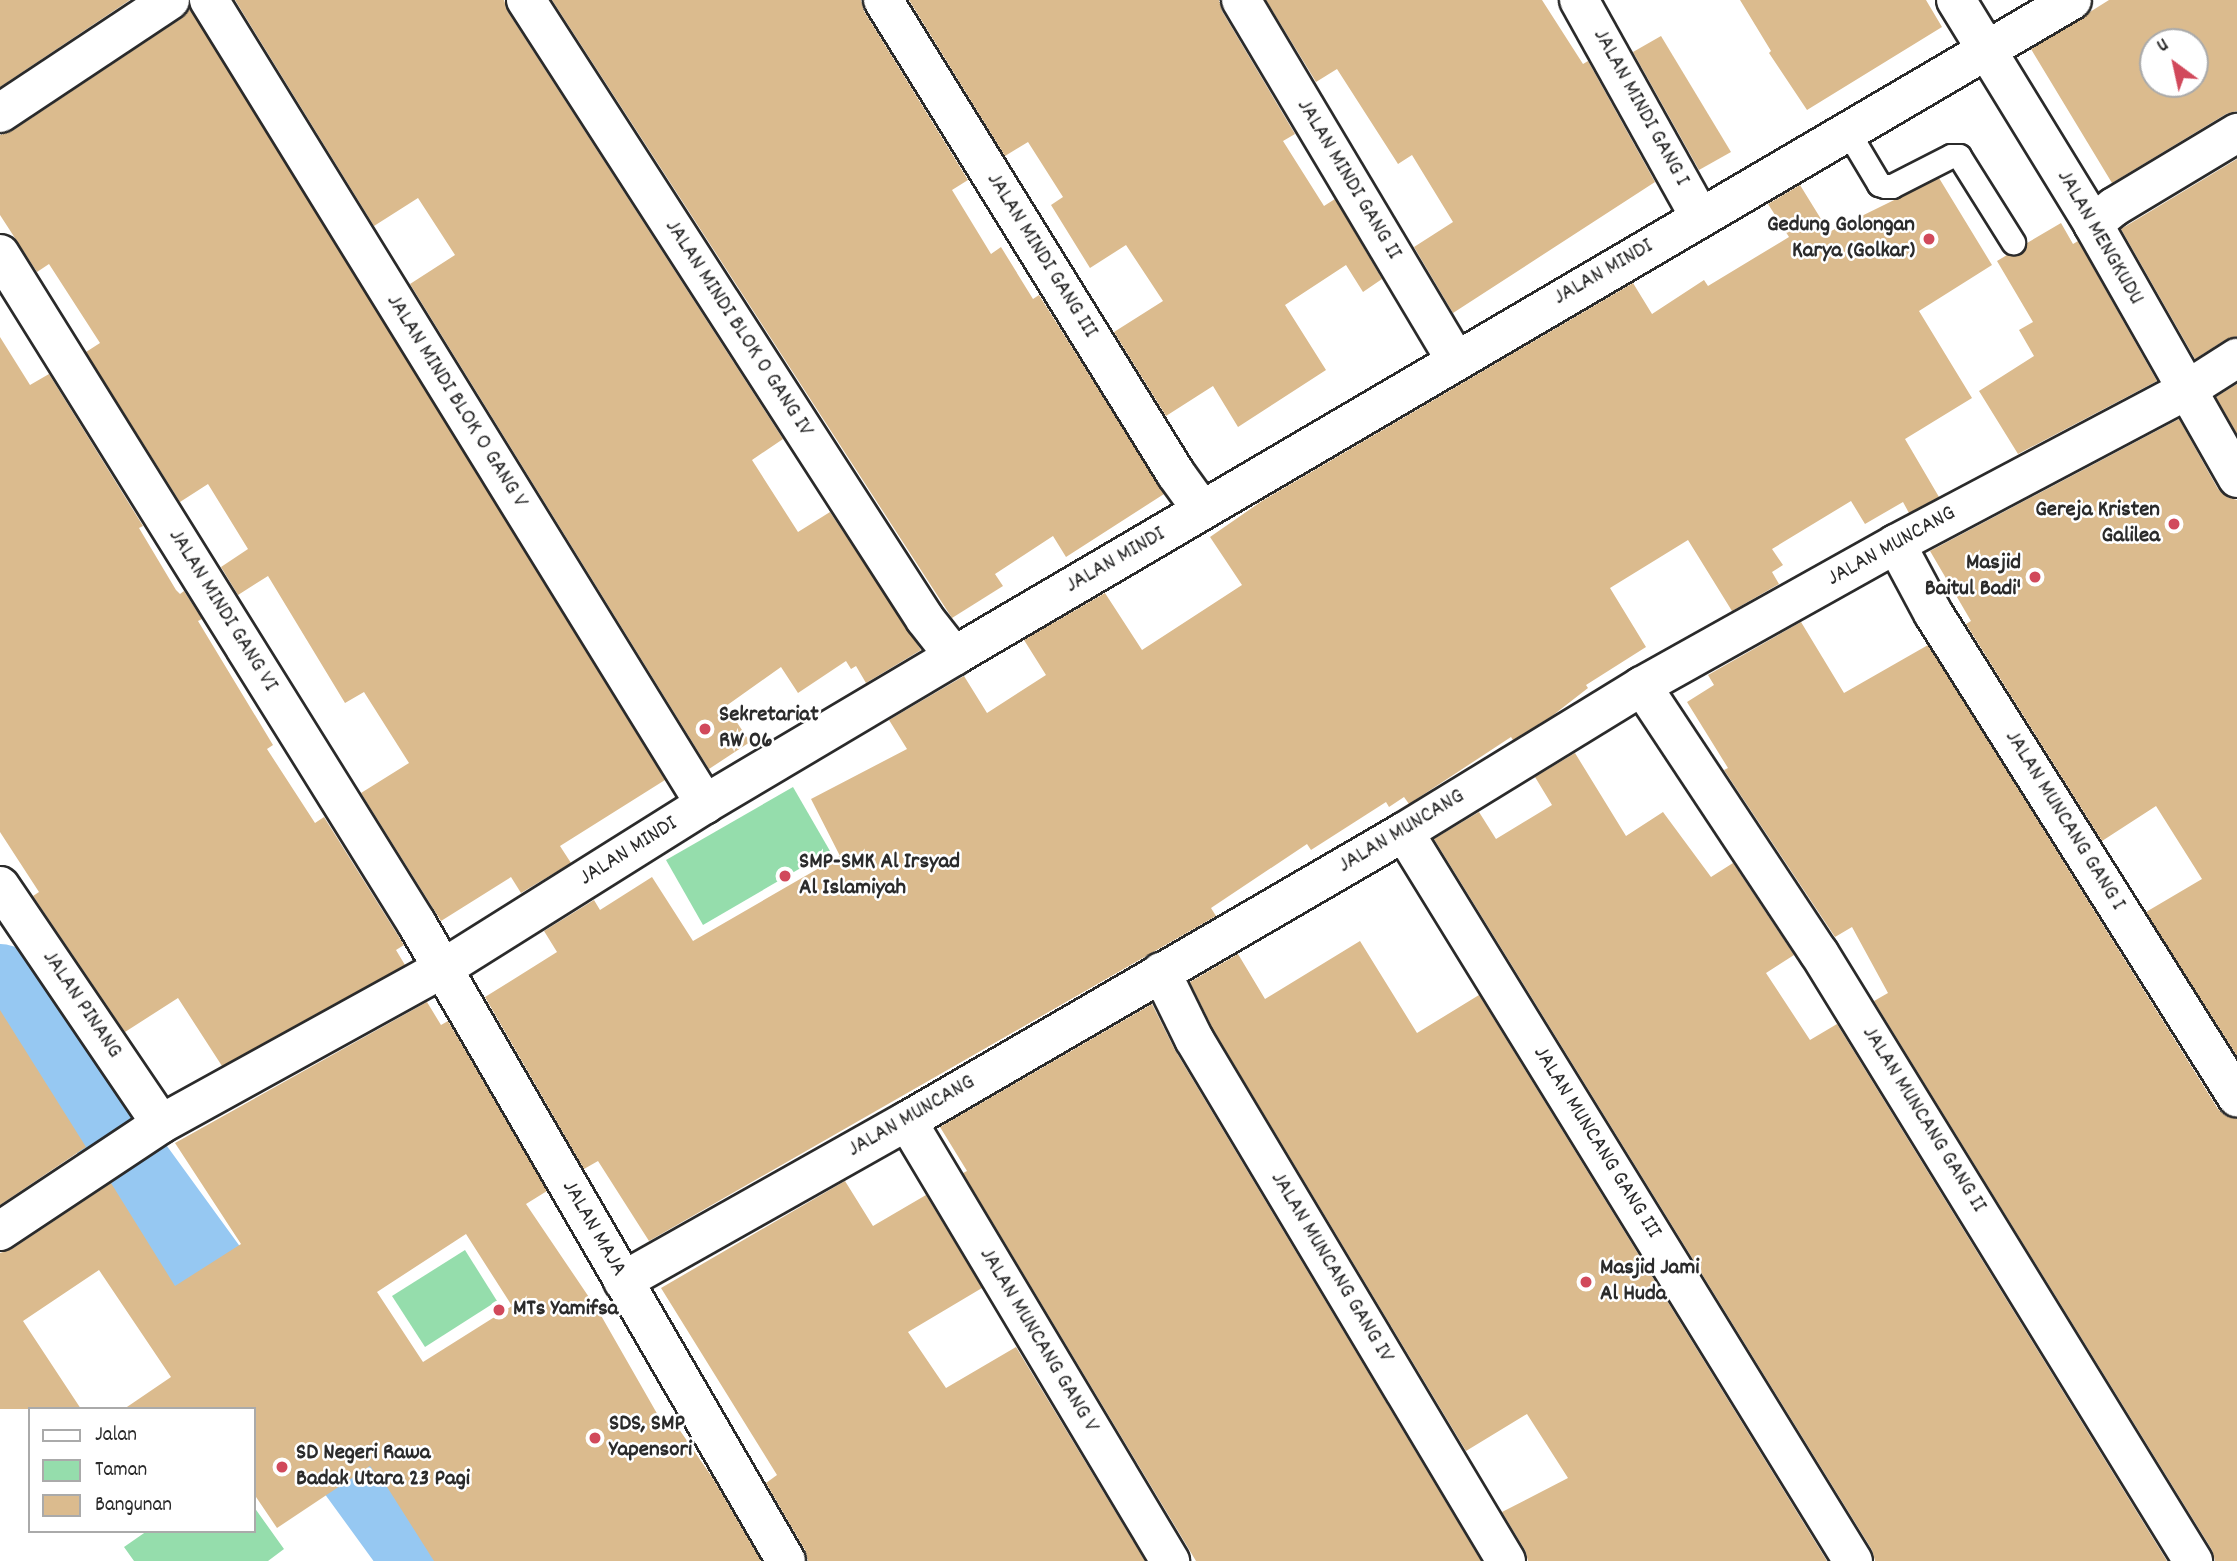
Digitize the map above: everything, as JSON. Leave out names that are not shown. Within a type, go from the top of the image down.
[{"type":"street","points":[[0,113],[170,0]]},
{"type":"street","name":"JALAN MINDI BLOK O GANG V","points":[[209,0],[705,804]]},
{"type":"street","name":"JALAN MINDI BLOK 0 GANG IV","points":[[526,0],[925,619],[954,656]]},
{"type":"street","name":"JALAN MINDI GANG III","points":[[883,0],[1176,474],[1202,510]]},
{"type":"street","name":"JALAN MINDI GANG II","points":[[1241,0],[1456,360]]},
{"type":"street","name":"JALAN MINDI GANG I","points":[[1580,0],[1700,217]]},
{"type":"street","name":"JALAN MENGKUDU","points":[[1956,0],[2093,224],[2185,391],[2237,478]]},
{"type":"street","name":"JALAN MINDI","points":[[0,1231],[155,1128],[442,969],[705,804],[2072,0]]},
{"type":"street","points":[[2093,224],[2114,207],[2237,133]]},
{"type":"street","name":"JALAN MINDI GANG VI","points":[[0,254],[417,924],[442,969]]},
{"type":"street","name":"JALAN MUNCANG","points":[[623,1281],[907,1121],[1404,832],[1642,686],[1896,544],[2185,391],[2237,358]]},
{"type":"street","name":"JALAN MUNCANG GANG I","points":[[1896,544],[1933,613],[2237,1097]]},
{"type":"street","name":"JALAN MUNCANG GANG II","points":[[1642,686],[1819,953],[2193,1561]]},
{"type":"street","name":"JALAN MUNCANG GANG III","points":[[1404,832],[1853,1561]]},
{"type":"street","name":"JALAN PINANG","points":[[0,886],[155,1128]]},
{"type":"street","name":"JALAN MAJA","points":[[442,969],[786,1561]]},
{"type":"street","name":"JALAN MUNCANG GANG IV","points":[[1161,972],[1194,1039],[1506,1561]]},
{"type":"street","name":"JALAN MUNCANG GANG V","points":[[907,1121],[1170,1561]]},
{"type":"lane","points":[[1847,132],[1879,184],[1885,186],[1892,186],[1951,156],[1959,156],[2013,242]]},
{"type":"green space","points":[[793,787],[830,851],[703,925],[666,860]]},
{"type":"green space","points":[[465,1250],[497,1301],[425,1347],[392,1296]]},
{"type":"green space","points":[[256,1510],[284,1549],[268,1561],[134,1561],[124,1547],[144,1533],[256,1533]]},
{"type":"building","points":[[0,0],[130,0],[0,87]]},
{"type":"building","points":[[235,0],[504,0],[508,12],[783,439],[752,460],[798,532],[830,512],[921,650],[866,683],[856,666],[851,669],[846,661],[798,693],[781,667],[726,706],[750,742],[709,769],[410,284],[455,255],[418,198],[374,226]]},
{"type":"building","points":[[552,0],[861,0],[864,11],[968,180],[952,190],[991,254],[1001,247],[1033,299],[1039,295],[1164,494],[1066,557],[1053,536],[995,574],[1003,586],[952,618]]},
{"type":"building","points":[[909,0],[1219,0],[1222,11],[1295,134],[1283,141],[1324,206],[1335,199],[1382,279],[1363,292],[1346,265],[1285,305],[1326,370],[1238,427],[1213,386],[1166,416],[1114,332],[1163,301],[1126,245],[1090,268],[1051,205],[1063,197],[1028,142],[1005,156]]},
{"type":"building","points":[[1266,0],[1542,0],[1583,64],[1588,61],[1655,182],[1453,313],[1414,247],[1453,222],[1412,155],[1398,164],[1337,69],[1316,82]]},
{"type":"building","points":[[1740,0],[1926,0],[1942,27],[1807,110],[1769,53],[1771,51]]},
{"type":"building","points":[[2109,0],[2237,0],[2237,111],[2226,114],[2112,183],[2031,49]]},
{"type":"building","points":[[190,9],[665,780],[560,846],[571,863],[521,893],[511,877],[441,921],[361,793],[409,763],[364,692],[345,703],[268,576],[238,595],[221,567],[248,549],[208,484],[180,502],[86,352],[100,343],[49,264],[37,272],[0,215],[0,135],[12,131],[182,18]]},
{"type":"building","points":[[1661,36],[1731,152],[1699,170],[1633,52]]},
{"type":"building","points":[[2237,159],[2237,336],[2225,340],[2195,359],[2121,229]]},
{"type":"building","points":[[1939,178],[1992,265],[1919,311],[1972,398],[1905,439],[1939,497],[1909,513],[1903,502],[1865,524],[1851,501],[1772,549],[1783,565],[1772,572],[1779,584],[1732,611],[1688,540],[1610,588],[1646,647],[1586,685],[1588,688],[1552,716],[1513,740],[1511,737],[1409,804],[1404,797],[1389,807],[1386,802],[1311,850],[1307,844],[1211,908],[1216,916],[649,1241],[598,1161],[584,1169],[485,997],[557,952],[544,931],[594,900],[600,910],[652,877],[693,941],[840,856],[811,799],[907,749],[889,720],[964,676],[987,713],[1046,675],[1024,640],[1105,593],[1142,650],[1242,585],[1210,537],[1262,501],[1633,283],[1652,314],[1704,280],[1708,286],[1789,237],[1768,204],[1800,185],[1829,232]]},
{"type":"building","points":[[2061,223],[2073,244],[2078,241],[2157,381],[2018,454],[1979,391],[2034,356],[2019,330],[2033,322],[1997,261],[2007,255],[2020,254],[2027,243]]},
{"type":"building","points":[[0,337],[30,385],[49,374],[143,526],[139,528],[176,590],[180,594],[184,591],[202,619],[198,621],[273,745],[267,749],[315,823],[324,817],[404,945],[396,950],[405,965],[222,1066],[178,998],[125,1032],[33,896],[39,892],[0,832]]},
{"type":"building","points":[[2237,384],[2237,434],[2216,397]]},
{"type":"building","points":[[2179,419],[2218,489],[2227,497],[2237,500],[2237,1056],[2146,912],[2202,879],[2156,806],[2102,841],[1966,624],[1971,621],[1930,551]]},
{"type":"building","points":[[1801,622],[1844,693],[1928,645],[2218,1109],[2226,1116],[2237,1119],[2237,1561],[2215,1561],[2212,1550],[1874,1001],[1888,993],[1852,927],[1835,937],[1724,770],[1728,768],[1687,702],[1714,685],[1708,675]]},
{"type":"building","points":[[1575,753],[1626,836],[1663,812],[1711,877],[1733,863],[1794,955],[1766,973],[1810,1040],[1837,1024],[2167,1561],[1875,1561],[1872,1550],[1434,839],[1479,812],[1496,839],[1552,805],[1535,777]]},
{"type":"building","points":[[1360,941],[1417,1033],[1479,995],[1827,1561],[1528,1561],[1525,1550],[1502,1512],[1568,1478],[1527,1414],[1466,1451],[1213,1029],[1190,982],[1238,954],[1265,999]]},
{"type":"building","points":[[427,1002],[441,1025],[448,1021],[547,1191],[526,1204],[599,1312],[663,1424],[672,1419],[712,1477],[761,1561],[434,1561],[382,1479],[380,1480],[370,1466],[277,1528],[256,1497],[256,1407],[127,1407],[171,1377],[99,1270],[23,1321],[80,1407],[0,1409],[0,1253],[12,1249],[111,1183],[175,1286],[241,1244],[175,1143]],"holes":[[[466,1234],[512,1306],[423,1362],[377,1292]]]},
{"type":"building","points":[[1152,1004],[1175,1050],[1481,1561],[1196,1561],[963,1173],[967,1171],[940,1127]]},
{"type":"building","points":[[0,1010],[86,1147],[0,1205]]},
{"type":"building","points":[[845,1181],[873,1226],[926,1195],[982,1288],[908,1332],[946,1388],[1016,1347],[1145,1561],[808,1561],[805,1550],[766,1483],[777,1475],[661,1288]]},
{"type":"waterway","points":[[0,982],[421,1561]]},
{"type":"place","name":"Gedung Golongan Karya (Golkar)","points":[[1929,239]]},
{"type":"place","name":"Gereja Kristen Galilea","points":[[2174,524]]},
{"type":"place","name":"Masjid Baitul Badi'","points":[[2035,577]]},
{"type":"place","name":"Sekretariat RW 06","points":[[705,729]]},
{"type":"place","name":"SMP-SMK Al Irsyad Al Islamiyah","points":[[785,876]]},
{"type":"place","name":"Masjid Jami Al Huda","points":[[1586,1282]]},
{"type":"place","name":"MTs Yamifsa","points":[[499,1310]]},
{"type":"place","name":"SDS, SMP Yapensori","points":[[595,1438]]},
{"type":"place","name":"SD Negeri Rawa Badak Utara 23 Pagi","points":[[282,1467]]}]
